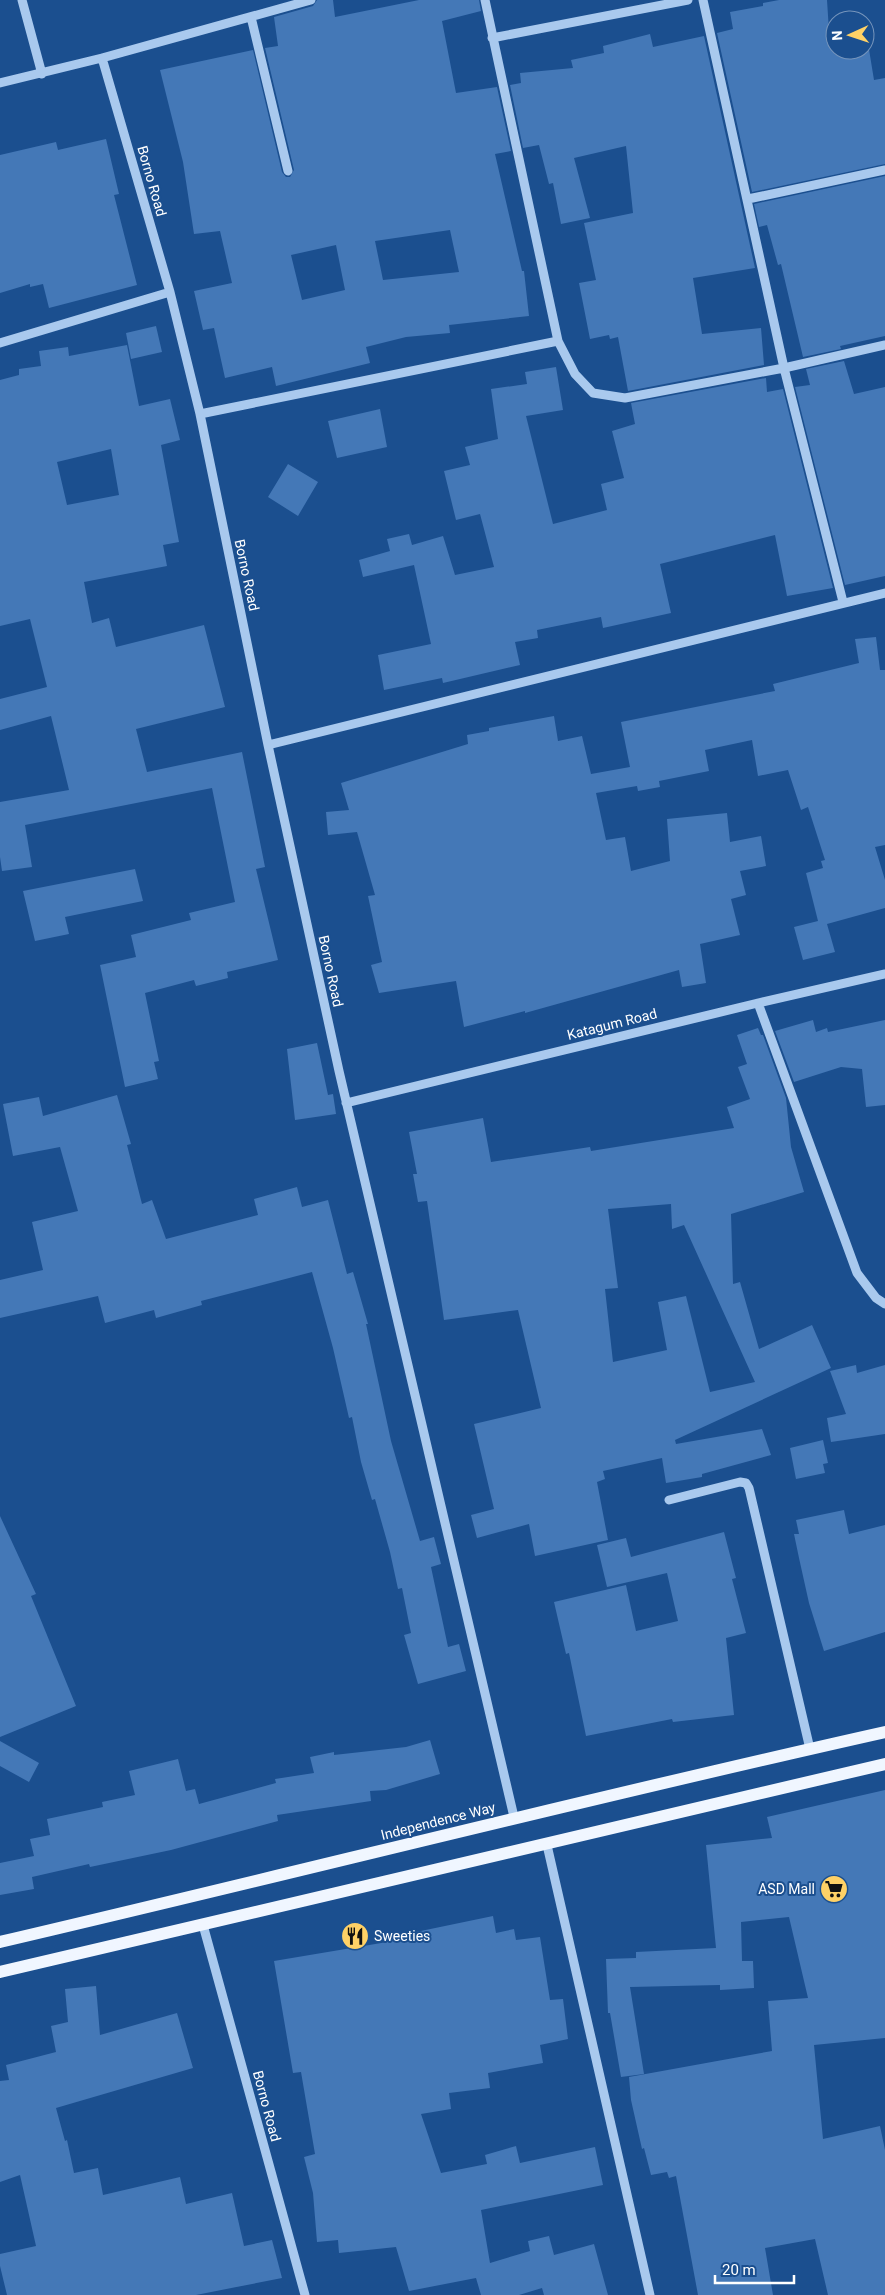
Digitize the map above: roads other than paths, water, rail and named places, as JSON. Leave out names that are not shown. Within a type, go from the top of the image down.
[{"type":"main road","name":"Independence Way","points":[[0,1942],[193,1897],[514,1817],[885,1732]]},
{"type":"main road","points":[[0,1972],[547,1845],[885,1764]]},
{"type":"street","points":[[22,0],[42,74]]},
{"type":"street","points":[[0,84],[311,0]]},
{"type":"street","points":[[485,0],[558,341],[575,374],[593,393],[625,398],[784,368],[885,345]]},
{"type":"street","points":[[492,38],[688,0]]},
{"type":"street","points":[[703,0],[784,368],[843,602]]},
{"type":"street","points":[[251,16],[288,171]]},
{"type":"street","name":"Borno Road","points":[[102,58],[170,292],[200,414],[268,745],[346,1103],[514,1817]]},
{"type":"street","points":[[748,200],[885,170]]},
{"type":"street","points":[[0,342],[170,292]]},
{"type":"street","points":[[200,414],[558,341]]},
{"type":"street","points":[[268,745],[885,593]]},
{"type":"street","name":"Katagum Road","points":[[346,1103],[885,974]]},
{"type":"street","points":[[758,1003],[857,1273],[876,1298],[885,1304]]},
{"type":"street","points":[[669,1500],[740,1482],[746,1483],[749,1488],[810,1749]]},
{"type":"street","points":[[547,1845],[650,2295]]},
{"type":"street","name":"Borno Road","points":[[203,1925],[305,2295]]},
{"type":"place","name":"ASD Mall","points":[[834,1889]]},
{"type":"place","name":"Sweeties","points":[[355,1936]]}]
